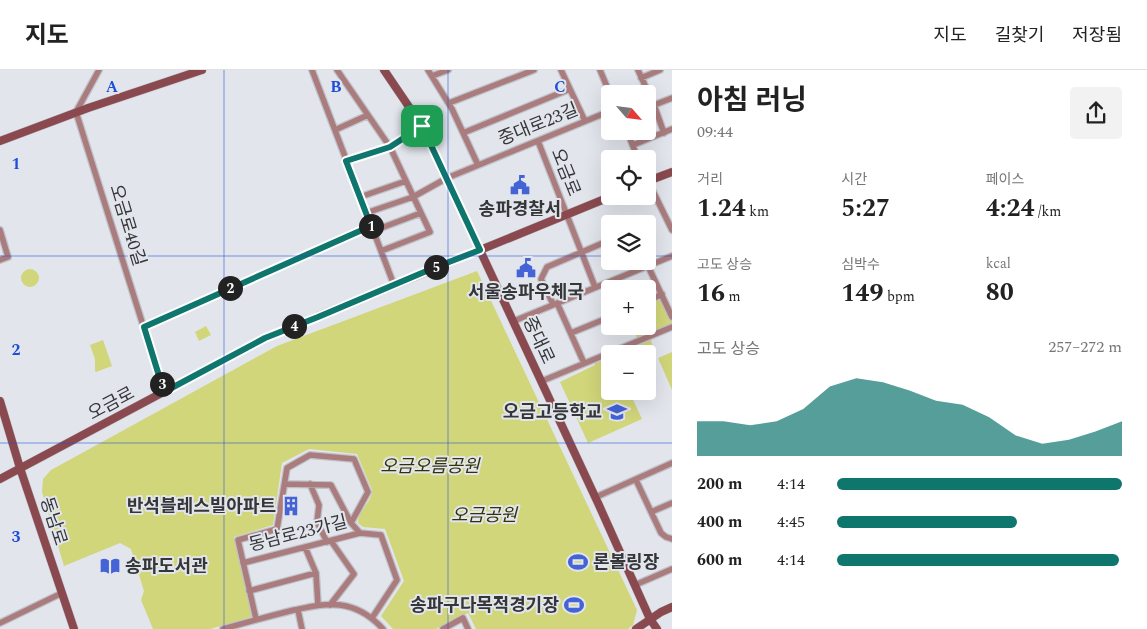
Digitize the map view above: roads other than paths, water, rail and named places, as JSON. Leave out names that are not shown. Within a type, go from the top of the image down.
[{"type":"main road","points":[[0,141],[76,112],[201,70]]},
{"type":"main road","name":"중대로","points":[[384,70],[422,126],[542,381],[650,619],[657,629]]},
{"type":"main road","points":[[656,178],[672,172]]},
{"type":"main road","name":"오금로","points":[[0,479],[265,338],[601,201]]},
{"type":"main road","name":"동남로","points":[[0,401],[3,423],[74,629]]},
{"type":"main road","points":[[636,629],[650,619],[672,608]]},
{"type":"street","points":[[76,112],[99,70]]},
{"type":"street","points":[[313,70],[394,285]]},
{"type":"street","points":[[337,70],[390,147],[430,232],[381,252]]},
{"type":"street","points":[[428,70],[449,103],[478,165]]},
{"type":"street","points":[[432,76],[448,70]]},
{"type":"street","points":[[449,103],[534,70]]},
{"type":"street","points":[[561,70],[585,121]]},
{"type":"street","points":[[600,70],[606,85]]},
{"type":"street","points":[[638,70],[644,85]]},
{"type":"street","points":[[641,78],[660,70]]},
{"type":"street","points":[[463,133],[570,89]]},
{"type":"street","points":[[656,105],[672,98]]},
{"type":"street","points":[[656,111],[664,132]]},
{"type":"street","name":"오금로40길","points":[[76,112],[164,392]]},
{"type":"street","name":"중대로23길","points":[[366,213],[413,197],[447,178],[601,114]]},
{"type":"street","points":[[335,130],[368,116]]},
{"type":"street","points":[[346,161],[390,147],[422,126]]},
{"type":"street","points":[[633,145],[672,130]]},
{"type":"street","points":[[631,140],[635,150]]},
{"type":"street","name":"오금로","points":[[538,141],[595,288]]},
{"type":"street","points":[[360,197],[406,181]]},
{"type":"street","points":[[656,197],[672,230]]},
{"type":"street","points":[[144,327],[372,229],[421,213]]},
{"type":"street","points":[[0,230],[8,257],[0,260]]},
{"type":"street","points":[[584,363],[571,333],[541,279],[547,267],[601,244]]},
{"type":"street","points":[[656,263],[672,256]]},
{"type":"street","points":[[514,321],[637,270]]},
{"type":"street","points":[[650,270],[672,317]]},
{"type":"street","points":[[656,297],[662,294]]},
{"type":"street","points":[[571,333],[601,321]]},
{"type":"street","points":[[542,381],[672,327]]},
{"type":"street","name":"동남로23가길","points":[[256,619],[238,540],[277,529],[287,468],[310,455],[354,459],[368,492],[351,523]]},
{"type":"street","points":[[596,498],[672,463]]},
{"type":"street","points":[[636,480],[661,533],[672,539]]},
{"type":"street","name":"동남로23가길","points":[[285,484],[331,485],[351,523],[360,533]]},
{"type":"street","points":[[310,484],[319,505],[317,522],[354,574],[330,605]]},
{"type":"street","points":[[651,512],[672,503]]},
{"type":"street","name":"동남로23가길","points":[[243,563],[360,533],[381,535],[397,580],[372,618]]},
{"type":"street","points":[[305,547],[316,573],[318,605]]},
{"type":"street","points":[[635,585],[672,569]]},
{"type":"street","points":[[249,590],[316,573]]},
{"type":"street","points":[[0,623],[62,593]]},
{"type":"street","points":[[223,629],[246,626],[256,619],[318,605],[340,605],[359,610],[372,618],[383,629]]},
{"type":"street","points":[[298,610],[302,629]]},
{"type":"street","points":[[442,629],[463,618],[468,629]]},
{"type":"place","name":"송파경찰서","points":[[520,185]]},
{"type":"place","name":"서울송파우체국","points":[[526,268]]},
{"type":"place","name":"오금고등학교","points":[[617,412]]},
{"type":"place","name":"반석블레스빌아파트","points":[[291,506]]},
{"type":"place","name":"론볼링장","points":[[578,562]]},
{"type":"place","name":"송파도서관","points":[[110,566]]},
{"type":"place","name":"송파구다목적경기장","points":[[574,605]]},
{"type":"park label","name":"오금오름공원","points":[[430,466]]},
{"type":"park label","name":"오금공원","points":[[484,515]]}]
